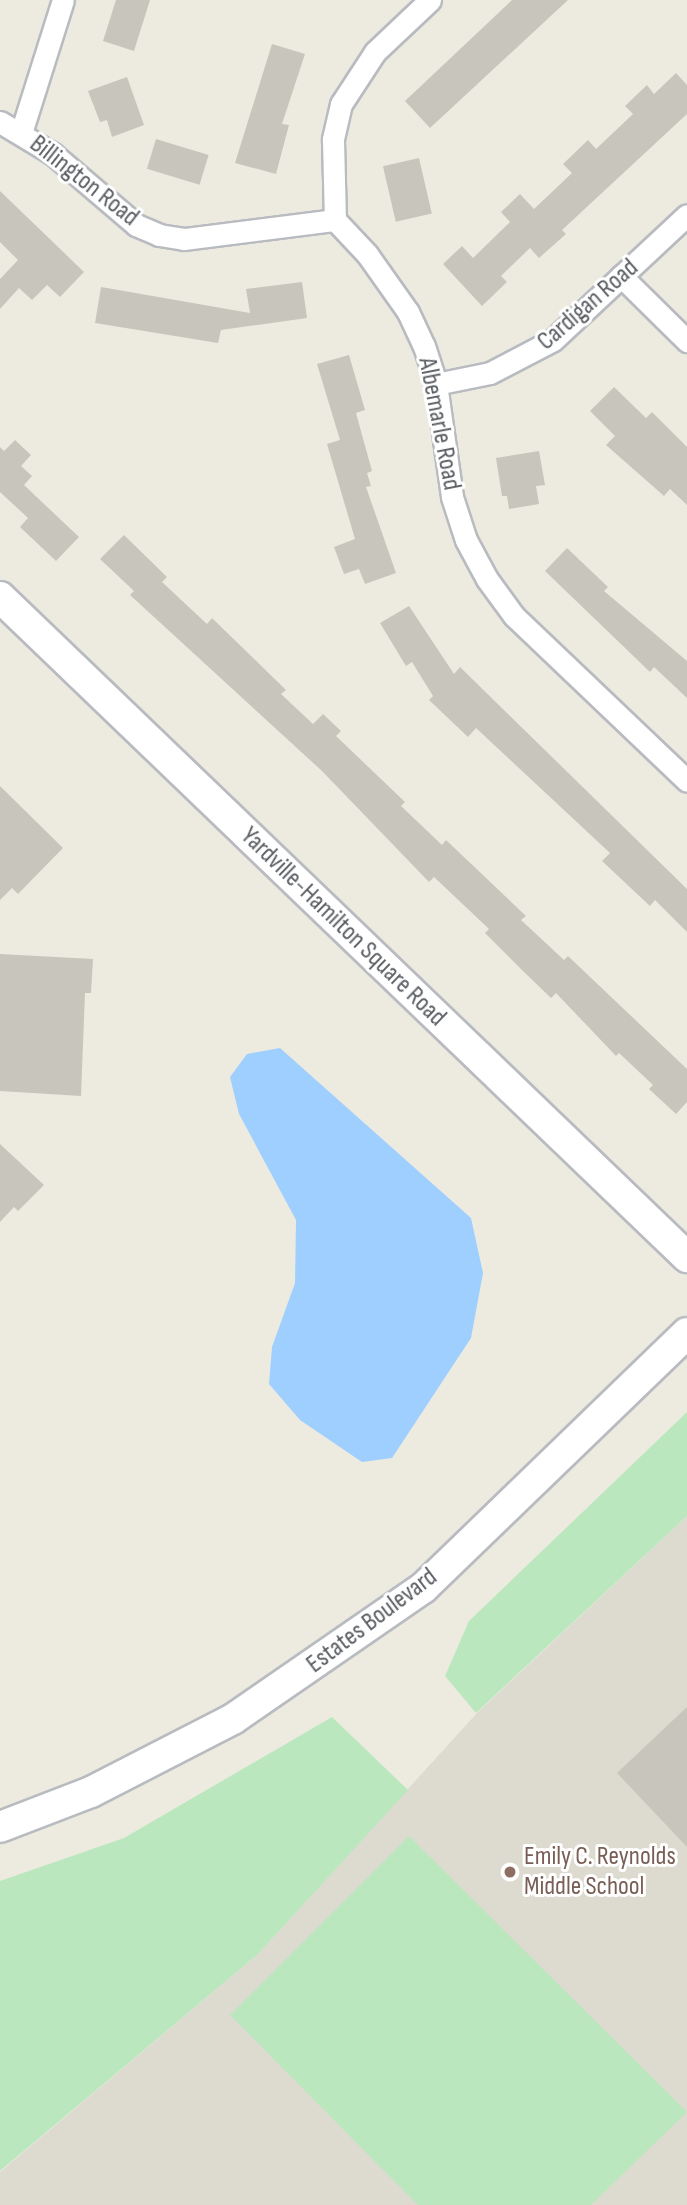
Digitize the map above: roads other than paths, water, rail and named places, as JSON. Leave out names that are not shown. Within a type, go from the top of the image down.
[{"type":"street","points":[[21,133],[63,0]]},
{"type":"street","points":[[335,220],[333,140],[341,104],[375,52],[430,0]]},
{"type":"street","name":"Billington Road","points":[[0,122],[21,133],[136,225],[159,235],[184,239],[335,220]]},
{"type":"street","name":"Cardigan Road","points":[[436,384],[490,373],[524,358],[553,340],[687,215]]},
{"type":"street","name":"Albemarle Road","points":[[335,220],[367,254],[408,312],[436,384],[452,497],[466,540],[487,579],[514,616],[687,781]]},
{"type":"street","points":[[621,276],[687,341]]},
{"type":"street","name":"Yardville-Hamilton Square Road","points":[[0,597],[687,1257]]},
{"type":"street","name":"Estates Boulevard","points":[[0,1827],[91,1792],[233,1719],[423,1588],[687,1333]]},
{"type":"water","points":[[280,1048],[471,1218],[483,1273],[471,1338],[392,1458],[362,1462],[300,1420],[269,1384],[272,1347],[295,1283],[296,1220],[239,1114],[230,1077],[247,1054]]},
{"type":"place","name":"Emily C. Reynolds Middle School","points":[[510,1872]]}]
